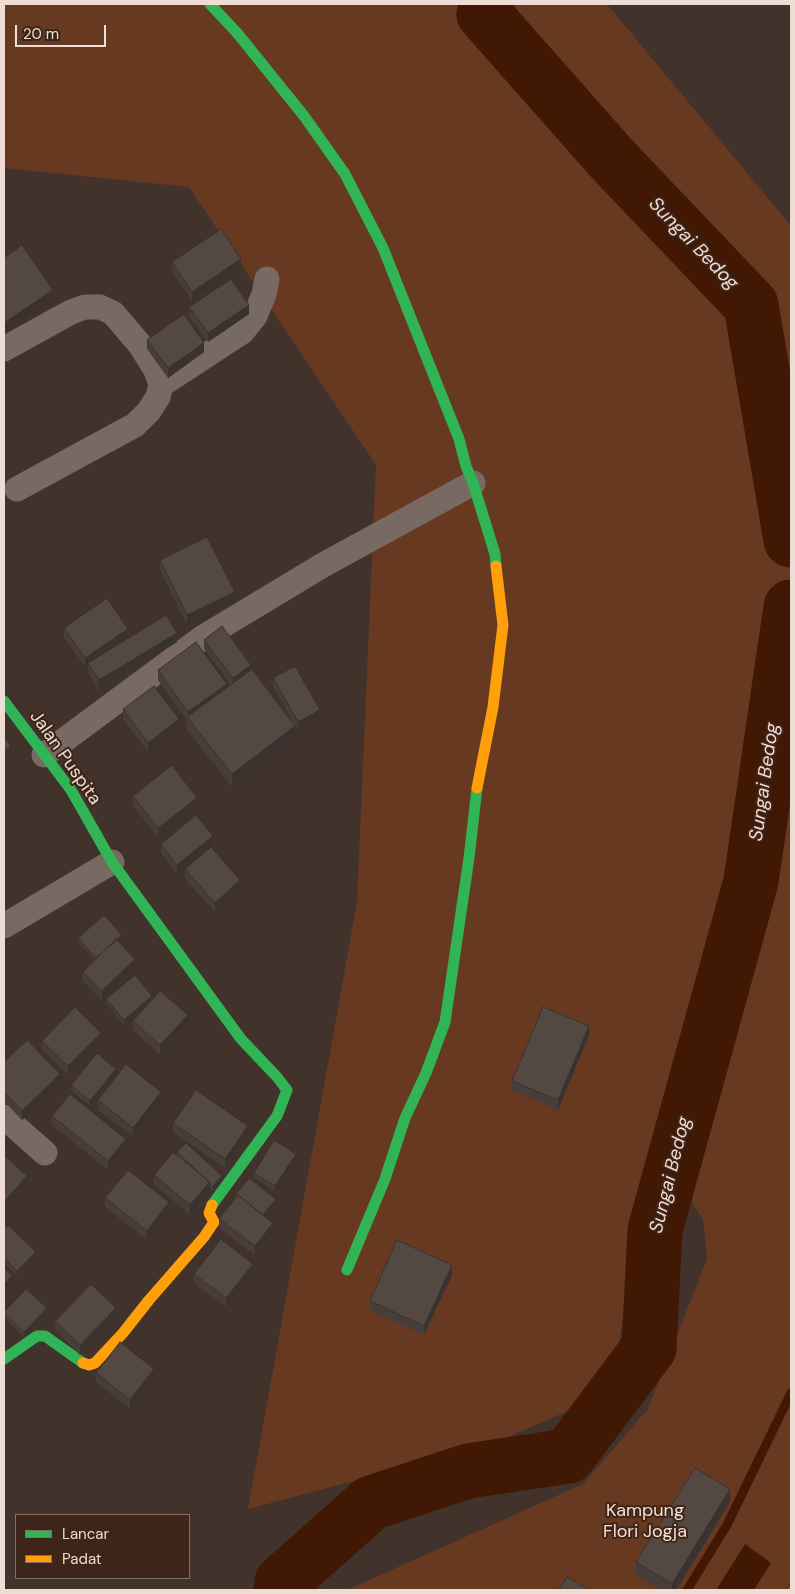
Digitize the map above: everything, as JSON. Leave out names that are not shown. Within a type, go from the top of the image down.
[{"type":"street","points":[[210,4],[238,34],[304,116],[345,174],[383,248],[459,439],[495,554],[503,625],[493,707],[477,784],[469,858],[445,1022],[426,1073],[405,1118],[385,1179],[347,1270]]},
{"type":"street","points":[[161,385],[242,332],[255,316],[264,294],[267,279]]},
{"type":"street","points":[[4,349],[72,312],[85,307],[100,306],[113,313],[141,346],[156,370],[161,385],[158,397],[149,411],[135,425],[18,489]]},
{"type":"street","points":[[44,756],[202,638],[322,565],[473,483]]},
{"type":"street","name":"Jalan Puspita","points":[[4,701],[71,790],[112,862],[241,1039],[287,1090],[277,1116],[210,1208],[209,1213],[214,1222],[204,1237],[95,1363],[88,1365],[81,1363],[45,1336],[37,1336],[4,1359]]},
{"type":"street","points":[[4,926],[112,862]]},
{"type":"street","points":[[4,1117],[45,1154]]},
{"type":"green space","name":"Kampung Flori Jogja","points":[[4,4],[607,4],[791,226],[791,1590],[347,1590],[583,1484],[648,1409],[707,1259],[703,1219],[691,1201],[642,1200],[617,1355],[579,1406],[490,1445],[248,1509],[357,902],[376,465],[189,187],[4,168]]},
{"type":"shaded area","points":[[745,1544],[771,1563],[754,1590],[716,1590]]},
{"type":"building","points":[[221,229],[241,259],[192,292],[172,262]]},
{"type":"building","points":[[22,245],[53,290],[4,323],[4,258]]},
{"type":"building","points":[[231,279],[249,305],[208,333],[189,307]]},
{"type":"building","points":[[184,314],[204,343],[168,368],[147,340]]},
{"type":"building","points":[[207,537],[235,592],[187,615],[160,560]]},
{"type":"building","points":[[107,598],[128,629],[85,658],[64,628]]},
{"type":"building","points":[[166,615],[177,633],[99,680],[88,663]]},
{"type":"building","points":[[222,626],[251,665],[233,678],[204,640]]},
{"type":"building","points":[[196,642],[227,684],[188,712],[158,670]]},
{"type":"building","points":[[295,666],[320,710],[298,722],[273,678]]},
{"type":"building","points":[[252,669],[295,726],[232,774],[187,717]]},
{"type":"building","points":[[154,686],[179,719],[148,743],[123,709]]},
{"type":"building","points":[[4,737],[11,746],[4,751]]},
{"type":"building","points":[[172,765],[197,798],[158,828],[133,796]]},
{"type":"building","points":[[196,815],[213,836],[177,865],[161,844]]},
{"type":"building","points":[[211,847],[240,880],[215,903],[185,869]]},
{"type":"building","points":[[104,915],[122,935],[96,958],[78,938]]},
{"type":"building","points":[[116,939],[135,959],[102,991],[83,972]]},
{"type":"building","points":[[135,975],[152,996],[124,1020],[106,999]]},
{"type":"building","points":[[160,991],[188,1015],[160,1045],[133,1021]]},
{"type":"building","points":[[75,1007],[101,1033],[68,1066],[42,1041]]},
{"type":"building","points":[[543,1007],[589,1026],[558,1100],[512,1081]]},
{"type":"building","points":[[27,1040],[60,1074],[22,1111],[4,1092],[4,1062]]},
{"type":"building","points":[[97,1053],[116,1069],[90,1101],[71,1085]]},
{"type":"building","points":[[126,1064],[161,1092],[133,1128],[98,1100]]},
{"type":"building","points":[[196,1090],[248,1126],[225,1159],[173,1123]]},
{"type":"building","points":[[70,1094],[126,1139],[108,1161],[52,1116]]},
{"type":"building","points":[[274,1140],[296,1154],[275,1186],[254,1173]]},
{"type":"building","points":[[186,1143],[222,1176],[213,1186],[177,1152]]},
{"type":"building","points":[[173,1152],[210,1182],[190,1205],[154,1175]]},
{"type":"building","points":[[4,1155],[27,1176],[4,1202]]},
{"type":"building","points":[[128,1170],[169,1202],[147,1231],[105,1198]]},
{"type":"building","points":[[249,1178],[276,1199],[263,1215],[238,1195],[235,1195]]},
{"type":"building","points":[[238,1195],[273,1223],[255,1246],[219,1219]]},
{"type":"building","points":[[8,1225],[36,1252],[17,1271],[4,1258],[4,1229]]},
{"type":"building","points":[[221,1239],[253,1264],[226,1298],[194,1274]]},
{"type":"building","points":[[397,1240],[452,1265],[424,1326],[370,1301]]},
{"type":"building","points":[[4,1268],[12,1276],[4,1284]]},
{"type":"building","points":[[91,1284],[116,1308],[80,1345],[55,1321]]},
{"type":"building","points":[[26,1289],[47,1308],[24,1332],[4,1312]]},
{"type":"building","points":[[120,1342],[154,1369],[130,1400],[96,1373]]},
{"type":"building","points":[[695,1468],[730,1489],[672,1584],[636,1562]]},
{"type":"building","points":[[567,1577],[590,1590],[559,1590]]},
{"type":"building","points":[[791,1582],[791,1590],[786,1590]]},
{"type":"waterway","name":"Sungai Bedog","points":[[487,4],[484,14],[612,159],[751,305],[791,540]]},
{"type":"waterway","name":"Sungai Bedog","points":[[281,1590],[282,1582],[371,1503],[468,1471],[568,1456],[649,1348],[655,1230],[751,881],[791,607]]},
{"type":"waterway","points":[[687,1590],[727,1525],[791,1393]]},
{"type":"traffic: fast","points":[[210,4],[238,34],[304,116],[345,174],[383,248],[459,439],[495,554],[496,566]]},
{"type":"traffic: fast","points":[[4,701],[71,790],[112,862],[241,1039],[287,1090],[277,1116],[212,1205]]},
{"type":"traffic: fast","points":[[347,1270],[385,1179],[405,1118],[426,1073],[445,1022],[469,858],[477,788]]},
{"type":"traffic: fast","points":[[4,1359],[37,1336],[45,1336],[83,1363]]},
{"type":"traffic: slow","points":[[477,788],[493,707],[503,625],[496,566]]},
{"type":"traffic: slow","points":[[83,1363],[89,1365],[95,1363],[123,1333],[204,1237],[214,1222],[209,1213],[212,1205]]}]
